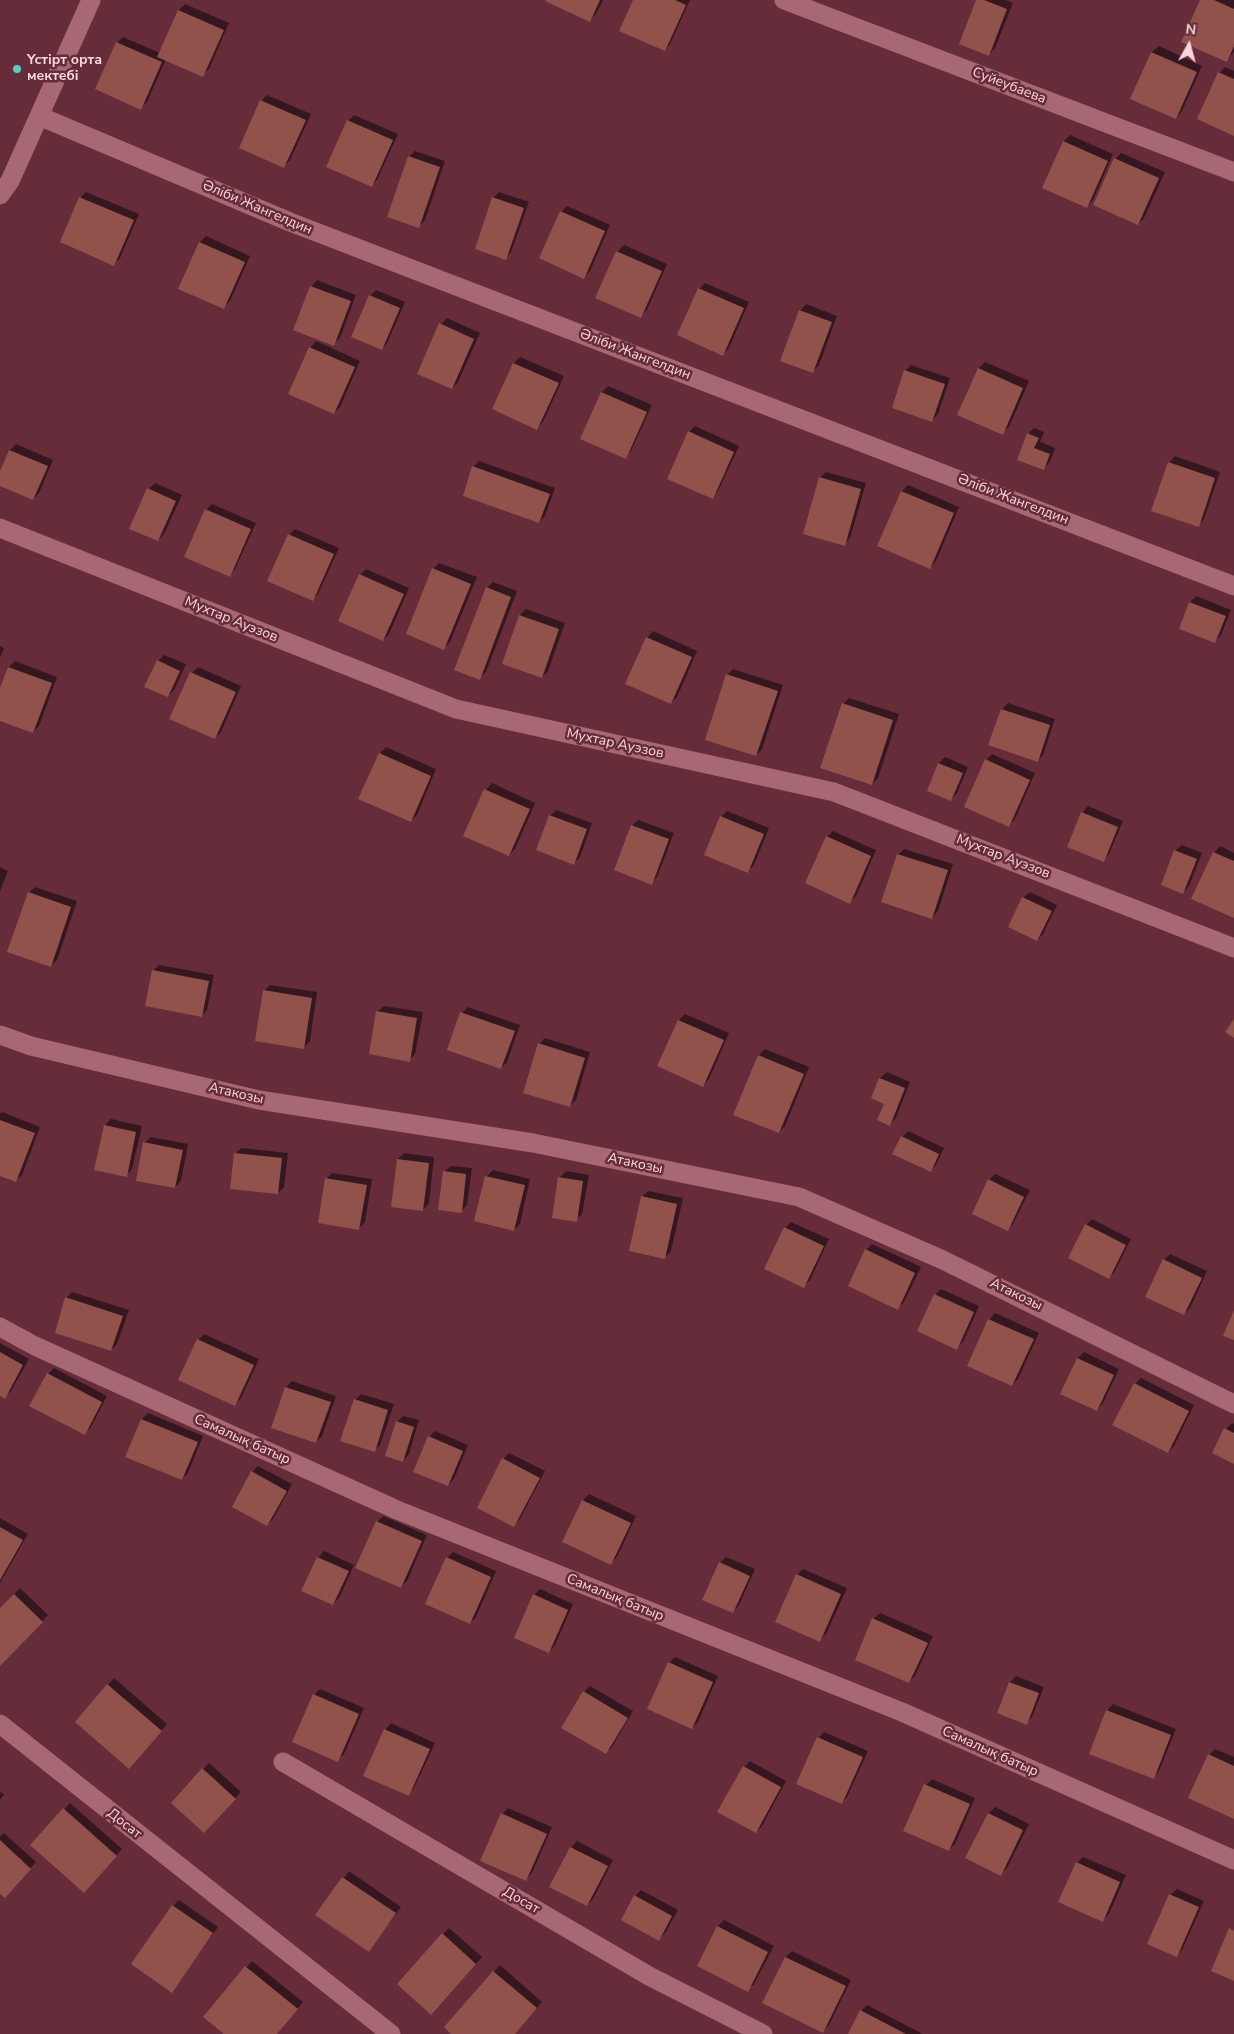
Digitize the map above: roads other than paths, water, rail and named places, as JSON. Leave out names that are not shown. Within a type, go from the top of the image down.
[{"type":"street","points":[[0,195],[10,180],[91,0]]},
{"type":"street","name":"Суйеубаева","points":[[784,0],[1234,172]]},
{"type":"street","name":"Әліби Жангелдин","points":[[39,116],[290,222],[1234,586]]},
{"type":"street","name":"Мухтар Ауэзов","points":[[0,528],[456,709],[834,792],[1234,948]]},
{"type":"street","name":"Атакозы","points":[[0,1035],[31,1046],[259,1100],[533,1143],[799,1197],[943,1260],[1234,1404]]},
{"type":"street","name":"Самалық батыр","points":[[0,1327],[35,1346],[397,1510],[902,1712],[1234,1860]]},
{"type":"street","name":"Досат","points":[[0,1724],[391,2034]]},
{"type":"street","name":"Досат","points":[[283,1762],[649,1976],[763,2034]]},
{"type":"place","name":"Үстірт орта мектебі","points":[[17,69]]}]
